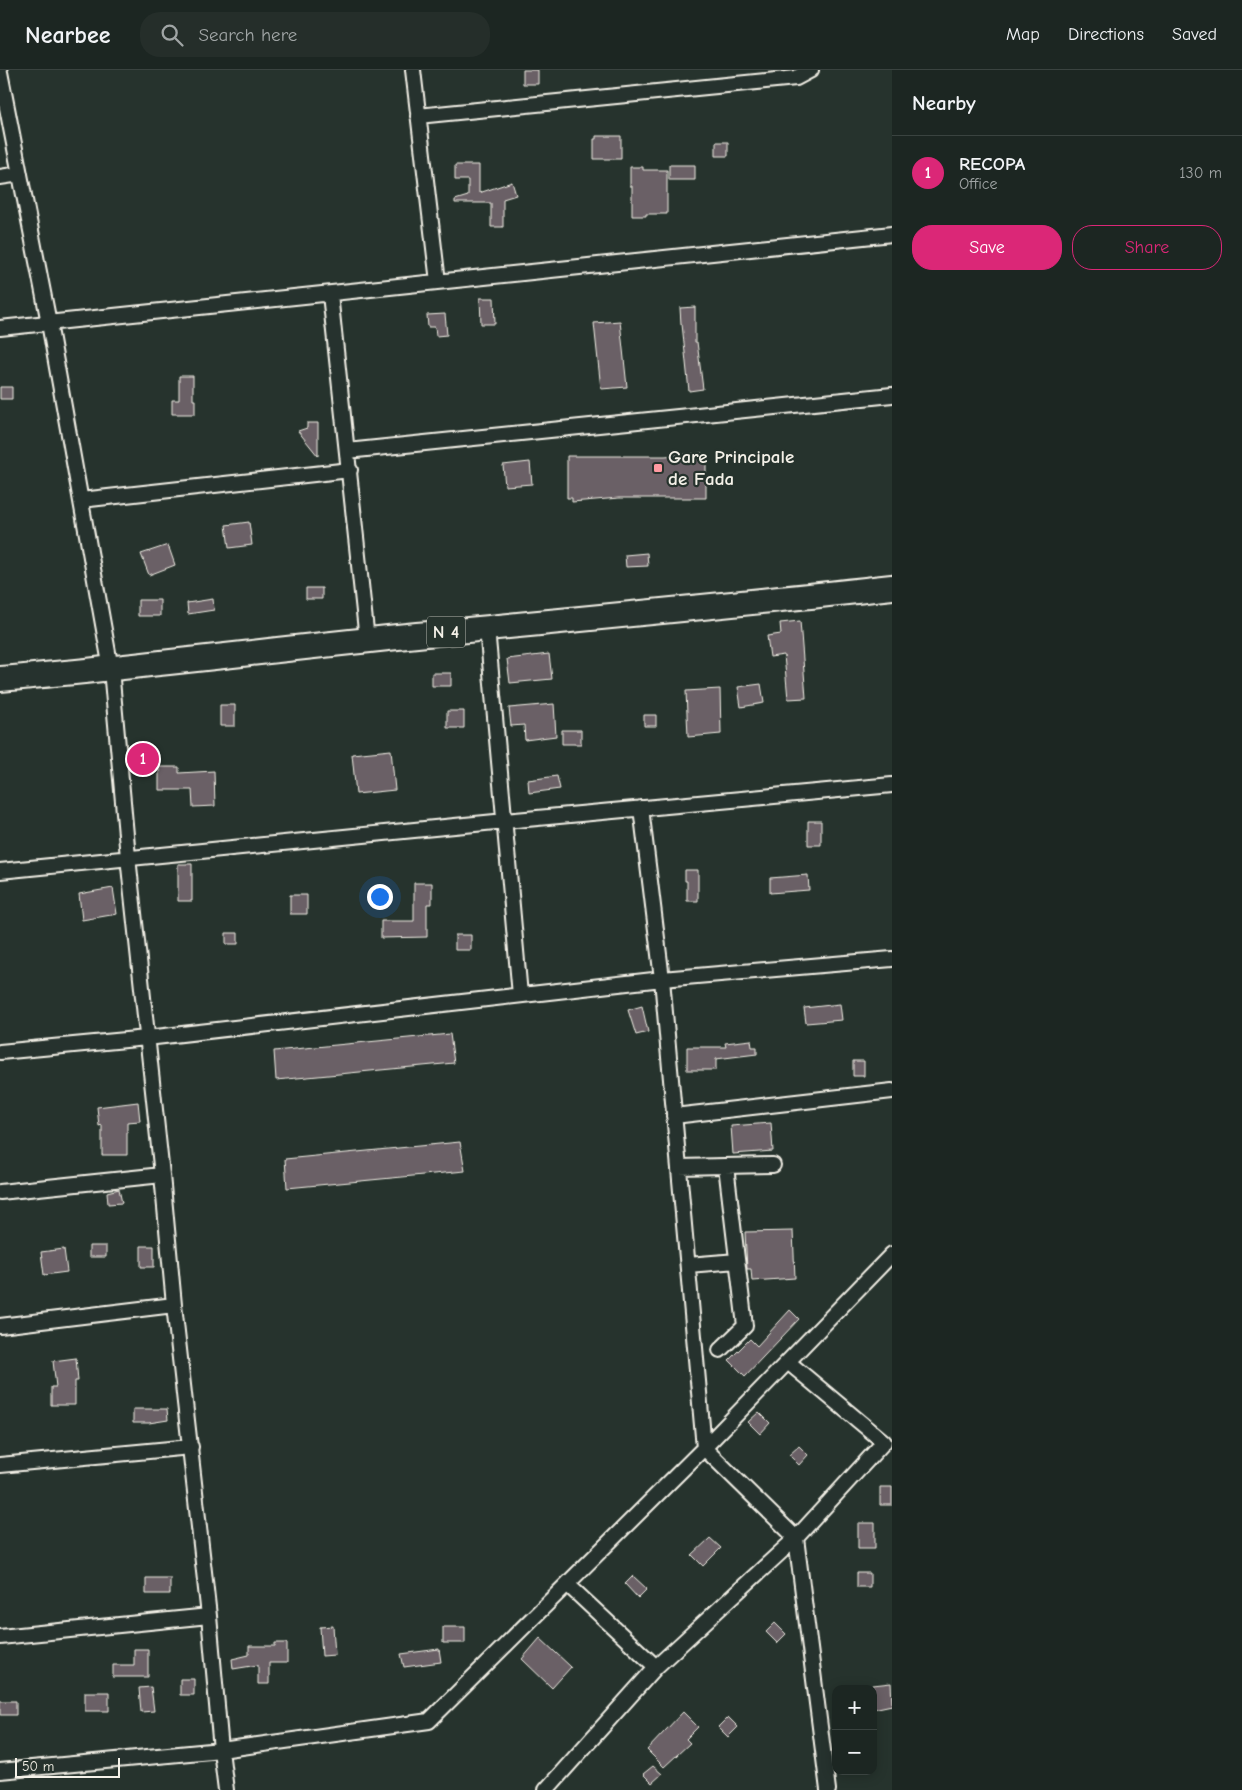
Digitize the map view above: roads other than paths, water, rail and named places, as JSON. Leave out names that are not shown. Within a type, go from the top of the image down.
[{"type":"highway","name":"N 4","points":[[0,679],[110,669],[367,640],[767,602],[892,587]]},
{"type":"street","points":[[413,70],[438,282]]},
{"type":"street","points":[[418,116],[796,78],[811,70]]},
{"type":"street","points":[[0,72],[49,323],[110,669],[174,1306],[191,1447],[209,1616],[220,1750],[226,1790]]},
{"type":"street","points":[[0,177],[20,174]]},
{"type":"street","points":[[0,328],[892,234]]},
{"type":"street","points":[[330,294],[367,640]]},
{"type":"street","points":[[348,451],[892,395]]},
{"type":"street","points":[[80,500],[350,470]]},
{"type":"street","points":[[488,628],[520,996]]},
{"type":"street","points":[[0,871],[128,857],[892,785]]},
{"type":"street","points":[[640,808],[662,979],[704,1448],[796,1538],[828,1790]]},
{"type":"street","points":[[0,1052],[147,1038],[662,979],[892,958]]},
{"type":"street","points":[[674,1116],[892,1091]]},
{"type":"street","points":[[679,1167],[773,1165]]},
{"type":"street","points":[[720,1350],[745,1326],[726,1166]]},
{"type":"street","points":[[0,1192],[162,1175]]},
{"type":"street","points":[[0,1771],[220,1750],[429,1721],[704,1448],[892,1254]]},
{"type":"street","points":[[688,1265],[737,1261]]},
{"type":"street","points":[[0,1326],[174,1306]]},
{"type":"street","points":[[546,1790],[656,1667],[796,1538],[884,1442],[788,1362]]},
{"type":"street","points":[[0,1465],[191,1447]]},
{"type":"street","points":[[567,1584],[656,1667]]},
{"type":"street","points":[[0,1637],[209,1616]]},
{"type":"place","name":"Gare Principale de Fada","points":[[658,468]]},
{"type":"place","name":"RECOPA","points":[[143,759]]}]
